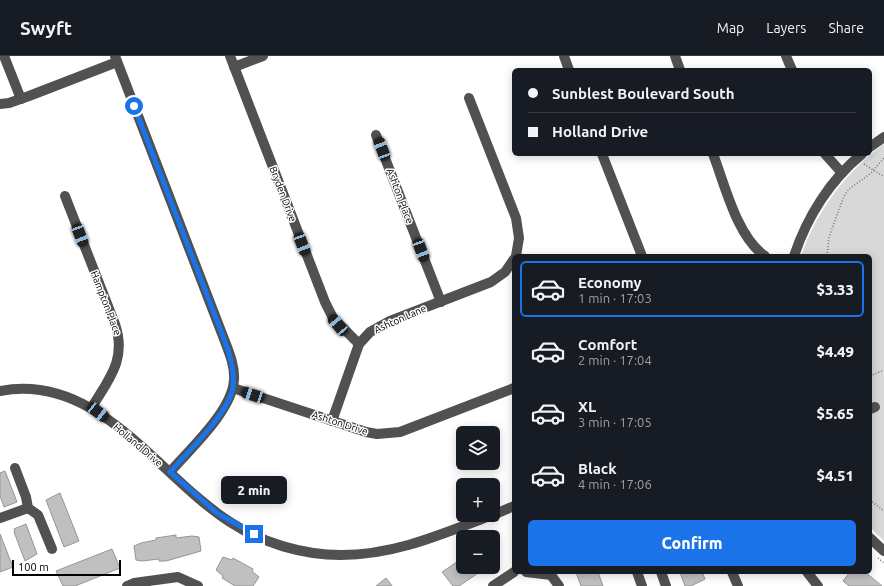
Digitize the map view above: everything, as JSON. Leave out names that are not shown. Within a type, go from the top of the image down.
[{"type":"street","points":[[4,56],[21,99]]},
{"type":"street","name":"Bryden Drive","points":[[230,56],[325,302],[333,318],[359,344]]},
{"type":"street","points":[[234,67],[263,56]]},
{"type":"street","points":[[564,56],[569,68]]},
{"type":"street","points":[[675,56],[679,68]]},
{"type":"street","points":[[786,56],[791,68]]},
{"type":"street","points":[[0,104],[21,99],[116,59],[229,352],[233,371],[233,388],[222,411],[170,472]]},
{"type":"street","points":[[469,98],[516,218],[520,238],[516,254]]},
{"type":"street","name":"Ashton Place","points":[[376,135],[441,302]]},
{"type":"street","points":[[872,146],[884,137]]},
{"type":"street","points":[[603,156],[641,254]]},
{"type":"street","points":[[714,156],[742,230],[754,247],[763,254]]},
{"type":"street","points":[[827,156],[842,173]]},
{"type":"street","points":[[795,254],[812,215],[842,173],[862,158]]},
{"type":"street","name":"Hampton Place","points":[[65,196],[115,324],[120,342],[117,364],[92,407]]},
{"type":"street","name":"Ashton Lane","points":[[332,421],[359,344],[370,332],[382,325],[496,280],[512,263]]},
{"type":"street","name":"Ashton Drive","points":[[233,388],[372,434],[395,433],[512,389]]},
{"type":"street","name":"Holland Drive","points":[[0,391],[24,389],[56,393],[92,407],[217,513],[244,530],[279,544],[324,554],[360,555],[397,550],[473,522]]},
{"type":"street","points":[[15,468],[26,497],[28,508],[38,515],[52,549]]},
{"type":"street","name":"Holland Drive","points":[[500,512],[512,507]]},
{"type":"street","points":[[0,518],[28,508]]},
{"type":"street","points":[[872,540],[884,551]]},
{"type":"street","points":[[493,586],[512,573]]},
{"type":"street","points":[[538,574],[551,576],[559,586]]},
{"type":"street","points":[[638,574],[642,586]]},
{"type":"street","points":[[662,574],[666,586]]},
{"type":"street","points":[[733,574],[736,586]]},
{"type":"street","points":[[808,574],[818,586]]},
{"type":"street","points":[[127,586],[134,583],[178,577],[198,586]]},
{"type":"path","points":[[862,158],[874,170],[884,177]]},
{"type":"path","points":[[827,254],[829,237],[844,196],[849,189],[874,170],[884,158]]},
{"type":"path","points":[[872,375],[884,370]]},
{"type":"path","points":[[872,502],[884,511]]},
{"type":"shaded area","points":[[884,144],[884,541],[872,529],[872,254],[802,254],[815,223],[824,208],[845,180],[869,156],[872,156],[872,153]]},
{"type":"building","points":[[5,471],[17,502],[4,507],[0,496],[0,473]]},
{"type":"building","points":[[60,493],[79,541],[64,547],[46,500]]},
{"type":"building","points":[[26,524],[37,554],[25,561],[14,529]]},
{"type":"building","points":[[0,534],[13,567],[0,572]]},
{"type":"building","points":[[176,535],[176,538],[192,536],[199,537],[201,551],[166,561],[159,561],[159,559],[142,561],[136,560],[134,546],[156,540],[156,538]]},
{"type":"building","points":[[112,549],[120,568],[75,586],[63,586],[56,571]]},
{"type":"building","points":[[223,557],[232,560],[233,558],[253,569],[252,571],[259,577],[253,586],[235,586],[222,578],[223,576],[216,570]]},
{"type":"building","points":[[456,563],[456,574],[477,574],[459,586],[453,586],[442,572]]},
{"type":"building","points":[[577,574],[599,574],[603,586],[581,586]]},
{"type":"building","points":[[681,574],[703,574],[705,579],[691,586],[685,586]]},
{"type":"building","points":[[848,574],[867,574],[882,586],[849,586],[843,581]]},
{"type":"building","points":[[386,578],[392,586],[376,586]]},
{"type":"route","points":[[134,106],[229,352],[234,379],[231,395],[222,411],[170,472],[217,513],[244,530],[254,534]]}]
